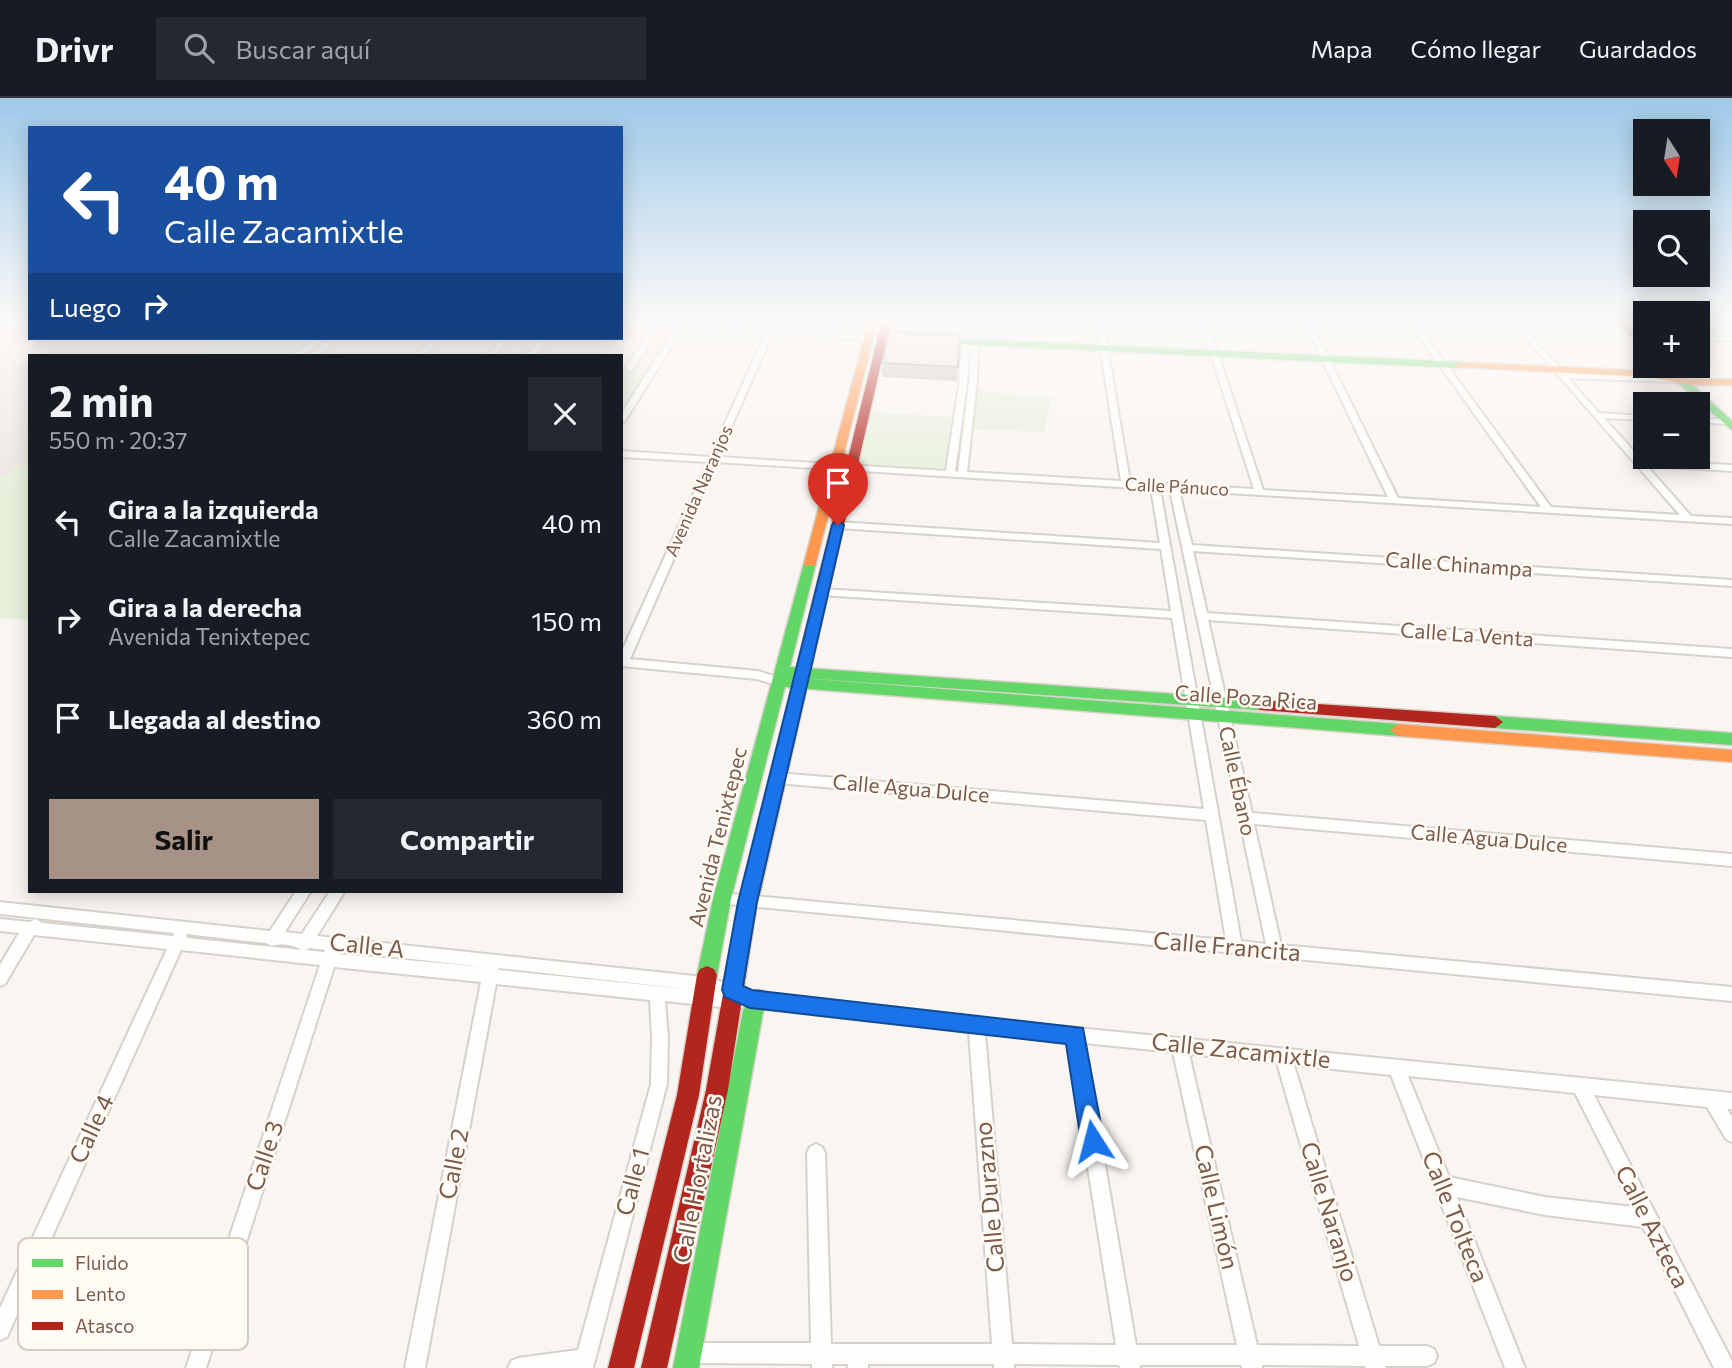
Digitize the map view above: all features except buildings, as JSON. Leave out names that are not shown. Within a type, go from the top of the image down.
[{"type":"street","points":[[623,418],[646,379]]},
{"type":"street","name":"Avenida Naranjos","points":[[623,660],[749,379]]},
{"type":"street","name":"Avenida Tenixtepec","points":[[621,1368],[688,1095],[703,991],[722,899],[781,676],[844,467],[866,379]]},
{"type":"street","points":[[950,474],[963,379]]},
{"type":"street","points":[[962,474],[973,379]]},
{"type":"street","points":[[1109,379],[1126,484]]},
{"type":"street","points":[[1222,379],[1259,492]]},
{"type":"street","points":[[1336,379],[1394,500]]},
{"type":"street","points":[[1453,379],[1548,510]]},
{"type":"street","points":[[1567,379],[1633,455]]},
{"type":"street","points":[[1692,379],[1730,420]]},
{"type":"street","points":[[1598,415],[1633,417]]},
{"type":"street","points":[[1710,420],[1730,420]]},
{"type":"street","name":"Calle Pánuco","points":[[623,454],[1732,521]]},
{"type":"street","name":"Avenida Tenixtepec","points":[[654,1368],[717,1090],[748,902],[838,525],[844,467]]},
{"type":"street","points":[[1710,467],[1732,468]]},
{"type":"street","points":[[1645,469],[1688,518]]},
{"type":"street","name":"Calle Ébano","points":[[1155,486],[1236,948]]},
{"type":"street","name":"Calle Ébano","points":[[1174,487],[1275,951]]},
{"type":"street","points":[[838,525],[1165,546]]},
{"type":"street","name":"Calle Chinampa","points":[[1187,548],[1732,583]]},
{"type":"street","points":[[822,592],[1177,615]]},
{"type":"street","name":"Calle La Venta","points":[[1202,616],[1732,653]]},
{"type":"street","name":"Calle Poza Rica","points":[[623,662],[758,675],[1193,707],[1732,739]]},
{"type":"street","name":"Calle Poza Rica","points":[[1222,709],[1732,756]]},
{"type":"street","points":[[1630,732],[1631,740],[1640,749]]},
{"type":"street","points":[[1684,736],[1692,745],[1692,753]]},
{"type":"street","name":"Calle Agua Dulce","points":[[778,778],[1212,815]]},
{"type":"street","name":"Calle Agua Dulce","points":[[1246,818],[1732,860]]},
{"type":"street","points":[[264,953],[303,893]]},
{"type":"street","points":[[296,956],[337,893]]},
{"type":"street","name":"Calle Francita","points":[[722,899],[1732,994]]},
{"type":"street","name":"Calle A","points":[[0,908],[58,913],[264,953],[296,956],[332,951],[731,996]]},
{"type":"street","points":[[0,979],[30,928],[58,913]]},
{"type":"street","name":"Calle A","points":[[0,925],[274,937],[307,940],[332,951]]},
{"type":"street","name":"Calle 4","points":[[42,1238],[181,935]]},
{"type":"street","name":"Calle 3","points":[[238,1238],[332,951]]},
{"type":"street","name":"Calle A","points":[[492,967],[657,993],[703,991]]},
{"type":"street","name":"Calle 2","points":[[415,1368],[492,967]]},
{"type":"street","name":"Calle 1","points":[[585,1364],[659,1084],[657,993]]},
{"type":"street","name":"Calle Zacamixtle","points":[[731,996],[976,1025],[1732,1101]]},
{"type":"street","name":"Calle Hortalizas","points":[[688,1360],[754,999]]},
{"type":"street","name":"Calle Durazno","points":[[976,1025],[1004,1361]]},
{"type":"street","points":[[1075,1035],[1129,1361]]},
{"type":"street","name":"Calle Limón","points":[[1179,1045],[1250,1361]]},
{"type":"street","name":"Calle Naranjo","points":[[1283,1055],[1374,1362]]},
{"type":"street","name":"Calle Tolteca","points":[[1396,1066],[1515,1368]]},
{"type":"street","name":"Calle Azteca","points":[[1580,1085],[1726,1368]]},
{"type":"street","points":[[1712,1099],[1732,1133]]},
{"type":"street","points":[[816,1153],[822,1360]]},
{"type":"street","points":[[1442,1185],[1545,1206],[1647,1218]]},
{"type":"street","name":"Calle 4","points":[[0,1330],[18,1291]]},
{"type":"street","name":"Calle 3","points":[[196,1368],[202,1350]]},
{"type":"street","points":[[688,1360],[1374,1362],[1427,1356]]},
{"type":"street","points":[[517,1368],[585,1364]]},
{"type":"shaded area","points":[[0,379],[28,379],[28,460],[0,479]]},
{"type":"green space","points":[[623,379],[642,379],[623,411]]},
{"type":"green space","points":[[976,390],[1052,398],[1044,432],[973,429]]},
{"type":"green space","points":[[871,412],[952,417],[948,472],[857,467]]},
{"type":"green space","points":[[28,460],[28,620],[0,618],[0,479]]},
{"type":"traffic: fast","points":[[1680,379],[1732,427]]},
{"type":"traffic: fast","points":[[707,975],[722,899],[810,563]]},
{"type":"traffic: fast","points":[[783,671],[1260,705]]},
{"type":"traffic: fast","points":[[780,682],[1398,730]]},
{"type":"traffic: fast","points":[[1495,722],[1732,739]]},
{"type":"traffic: fast","points":[[686,1368],[753,1011],[759,999]]},
{"type":"traffic: slow","points":[[810,563],[858,379]]},
{"type":"traffic: slow","points":[[1675,379],[1732,382]]},
{"type":"traffic: slow","points":[[746,915],[814,625]]},
{"type":"traffic: slow","points":[[1398,730],[1732,756]]},
{"type":"traffic: jam","points":[[814,625],[873,379]]},
{"type":"traffic: jam","points":[[1260,705],[1495,722]]},
{"type":"traffic: jam","points":[[654,1368],[717,1090],[746,915]]},
{"type":"traffic: jam","points":[[621,1368],[688,1095],[707,975]]},
{"type":"route","points":[[838,525],[748,902],[733,990],[750,999],[1075,1035],[1093,1141]]}]
